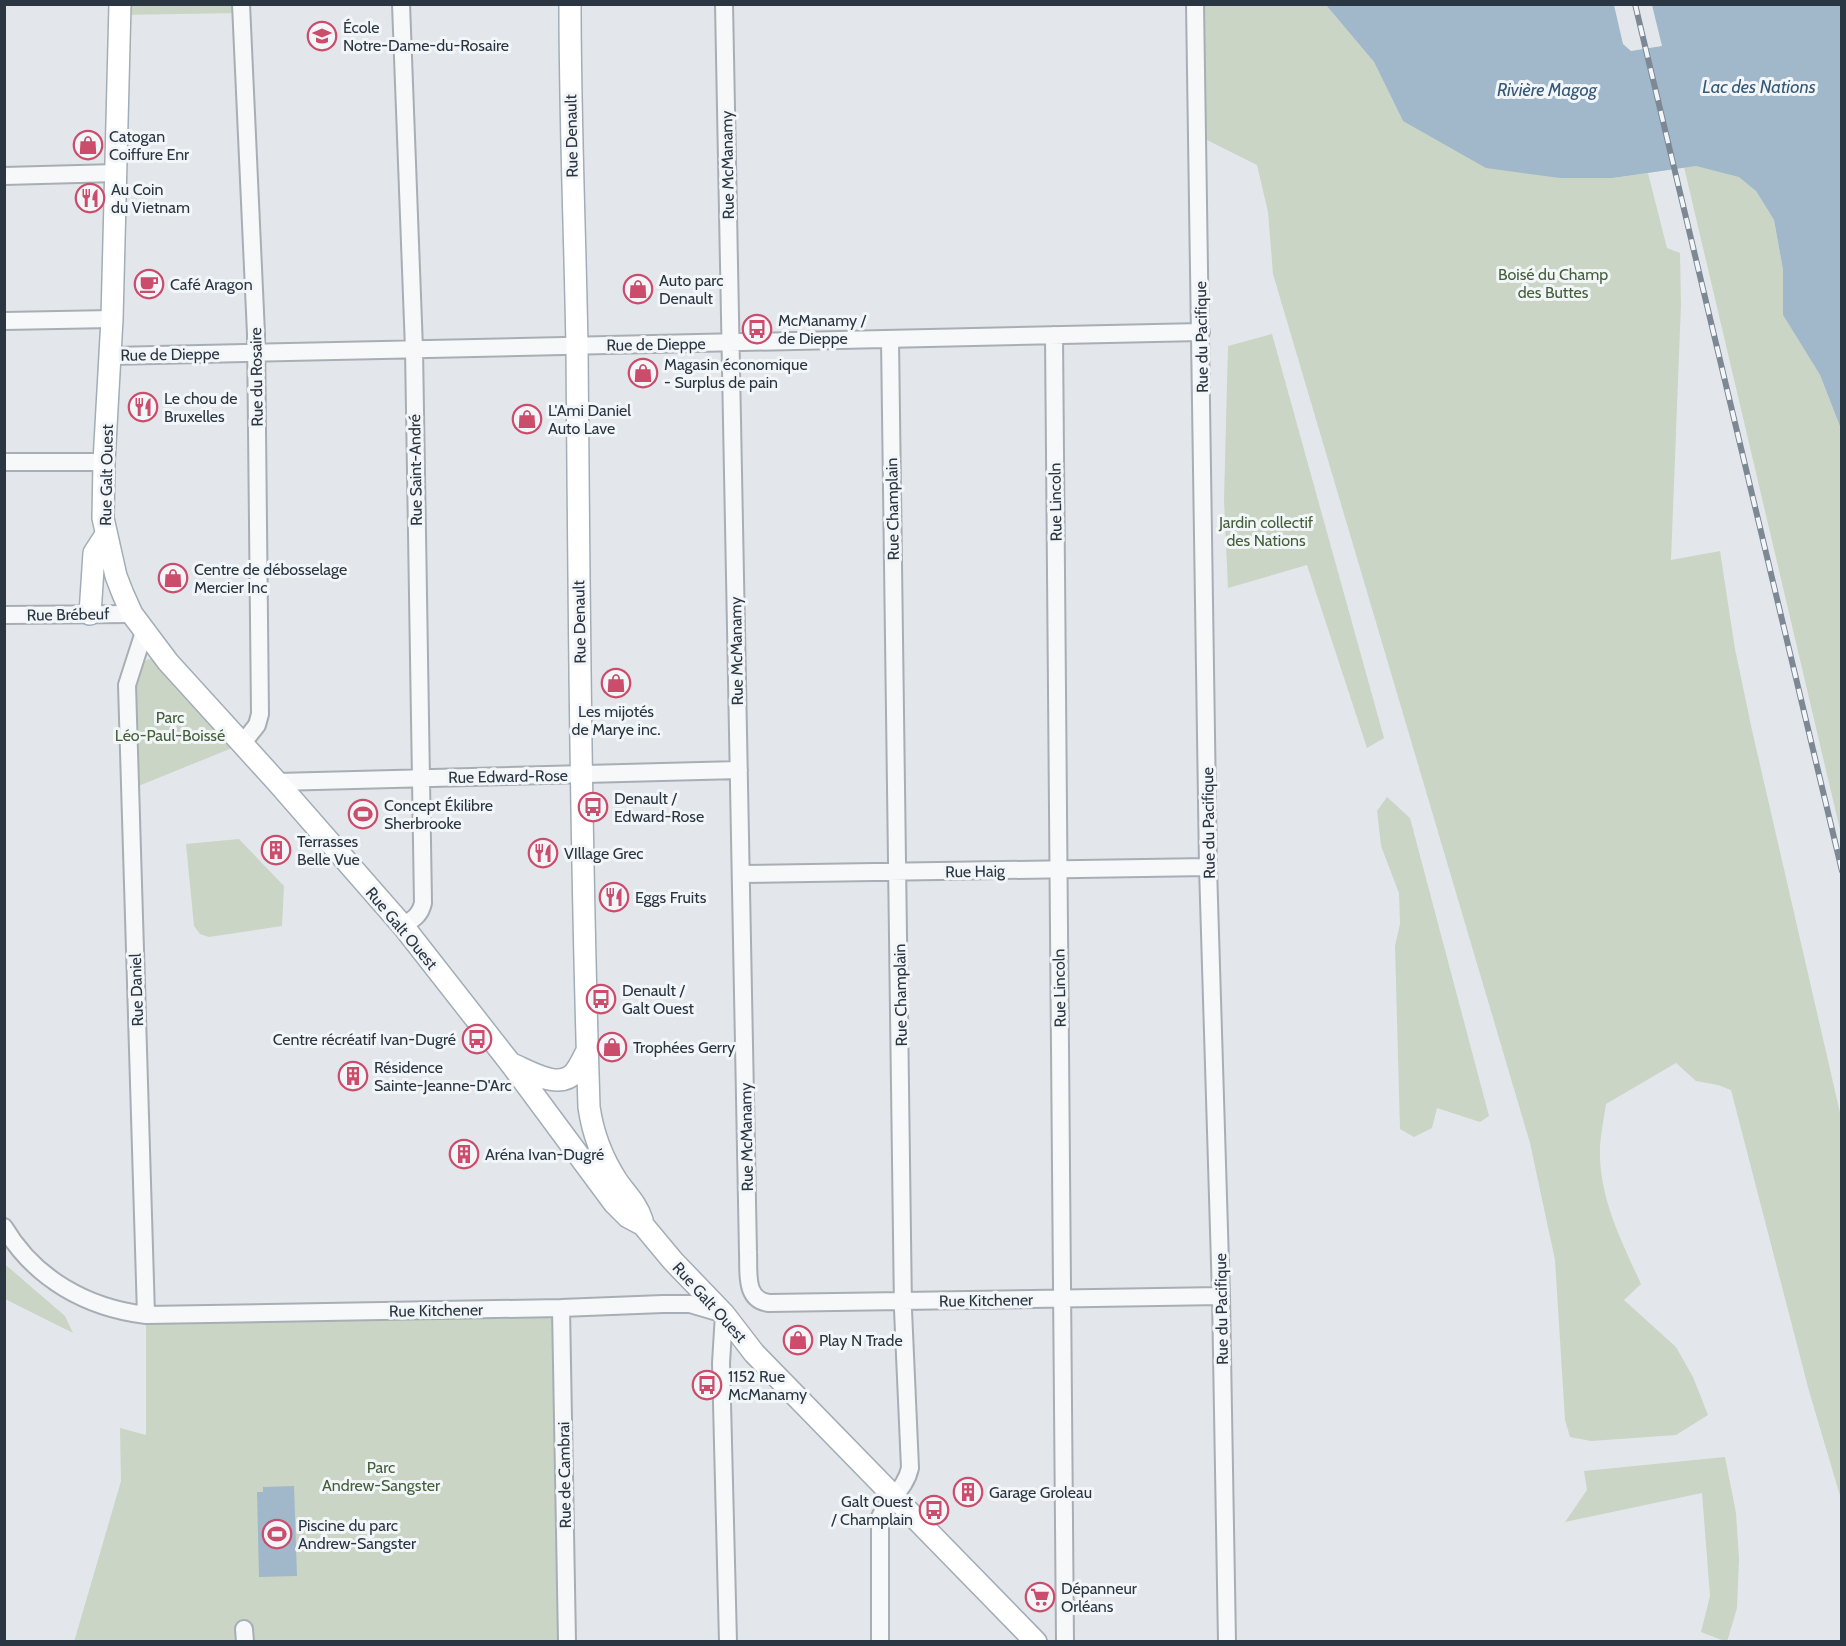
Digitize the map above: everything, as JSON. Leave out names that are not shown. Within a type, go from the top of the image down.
[{"type":"main road","name":"Rue Galt Ouest","points":[[120,4],[111,356],[103,518],[105,536],[116,576],[132,614],[168,662],[278,782],[403,926],[511,1064],[614,1203],[643,1226],[672,1261],[724,1314],[754,1353],[1036,1641]]},
{"type":"main road","name":"Rue Denault","points":[[570,4],[570,123],[577,345],[580,774],[589,1107],[592,1130],[604,1160],[639,1210],[643,1226]]},
{"type":"main road","points":[[90,614],[94,552],[105,536]]},
{"type":"main road","points":[[511,1064],[551,1080],[559,1080],[575,1073],[587,1051]]},
{"type":"street","name":"Rue du Rosaire","points":[[241,4],[256,352],[261,714],[257,725],[242,744]]},
{"type":"street","name":"Rue Saint-André","points":[[401,4],[414,349],[423,903],[416,918],[403,926]]},
{"type":"street","name":"Rue McManamy","points":[[724,4],[748,1253],[750,1288],[754,1297]]},
{"type":"street","name":"Rue du Pacifique","points":[[1195,4],[1208,867],[1221,1296],[1227,1641]]},
{"type":"street","points":[[4,176],[116,173]]},
{"type":"street","points":[[4,321],[112,319]]},
{"type":"street","name":"Rue de Dieppe","points":[[111,356],[1201,332]]},
{"type":"street","name":"Rue Lincoln","points":[[1054,335],[1065,1641]]},
{"type":"street","name":"Rue Champlain","points":[[880,1641],[880,1517],[886,1504],[907,1481],[910,1468],[904,1302],[890,339]]},
{"type":"street","points":[[4,462],[104,462]]},
{"type":"street","name":"Rue Brébeuf","points":[[4,615],[132,614]]},
{"type":"street","name":"Rue Daniel","points":[[144,632],[127,685],[146,1315]]},
{"type":"street","points":[[134,666],[149,659],[168,662]]},
{"type":"street","name":"Rue Edward-Rose","points":[[278,782],[739,770]]},
{"type":"street","name":"Rue Haig","points":[[741,874],[1208,867]]},
{"type":"street","name":"Rue Kitchener","points":[[4,1227],[13,1242],[63,1289],[111,1309],[146,1315],[690,1304],[724,1314]]},
{"type":"street","name":"Rue Kitchener","points":[[754,1297],[769,1303],[1221,1296]]},
{"type":"street","name":"Rue de Cambrai","points":[[561,1308],[567,1641]]},
{"type":"street","points":[[724,1314],[721,1363],[728,1641]]},
{"type":"green space","points":[[120,5],[241,5],[241,13],[120,15]]},
{"type":"green space","name":"Boisé du Champ des Buttes","points":[[1195,5],[1326,5],[1374,62],[1403,121],[1560,178],[1613,178],[1648,173],[1667,248],[1680,253],[1681,304],[1671,560],[1720,551],[1735,649],[1752,730],[1841,1117],[1841,1499],[1809,1391],[1731,1090],[1696,1081],[1676,1063],[1606,1104],[1600,1141],[1600,1164],[1612,1217],[1641,1284],[1624,1300],[1676,1347],[1693,1377],[1708,1415],[1676,1435],[1591,1441],[1570,1437],[1565,1420],[1555,1260],[1530,1143],[1273,274],[1268,212],[1257,165],[1197,135]]},
{"type":"green space","points":[[1696,166],[1739,176],[1756,191],[1774,220],[1783,270],[1783,315],[1820,375],[1841,429],[1841,834],[1684,167]]},
{"type":"green space","name":"Jardin collectif des Nations","points":[[1272,334],[1384,738],[1367,748],[1307,565],[1228,588],[1224,500],[1228,346]]},
{"type":"green space","name":"Parc Léo-Paul-Boissé","points":[[149,659],[168,662],[242,744],[131,789],[134,666]]},
{"type":"green space","points":[[1387,797],[1410,818],[1489,1116],[1480,1122],[1437,1108],[1432,1128],[1414,1137],[1400,1129],[1395,946],[1400,924],[1399,893],[1381,846],[1377,811]]},
{"type":"green space","points":[[239,839],[284,886],[282,926],[209,937],[200,934],[194,926],[186,844]]},
{"type":"green space","points":[[7,1266],[65,1316],[73,1333],[5,1299],[5,1267]]},
{"type":"green space","name":"Parc Andrew-Sangster","points":[[561,1308],[567,1641],[74,1642],[121,1481],[120,1428],[146,1435],[146,1315]]},
{"type":"green space","points":[[1725,1457],[1736,1513],[1739,1559],[1737,1608],[1727,1642],[1701,1632],[1710,1596],[1702,1493],[1565,1522],[1587,1490],[1584,1471]]},
{"type":"water","points":[[1326,5],[1614,5],[1623,44],[1631,51],[1662,46],[1652,5],[1841,5],[1841,429],[1820,375],[1783,315],[1783,270],[1774,220],[1756,191],[1739,177],[1696,166],[1613,178],[1560,178],[1486,168],[1403,121],[1374,62]]},
{"type":"water","name":"Piscine du parc Andrew-Sangster","points":[[294,1486],[297,1576],[259,1577],[257,1492],[263,1492],[263,1487]]},
{"type":"railway","points":[[1635,4],[1842,871]]},
{"type":"place","name":"École Notre-Dame-du-Rosaire","points":[[322,36]]},
{"type":"place","name":"Catogan Coiffure Enr","points":[[88,145]]},
{"type":"place","name":"Au Coin du Vietnam","points":[[90,198]]},
{"type":"place","name":"Café Aragon","points":[[149,284]]},
{"type":"place","name":"Auto parc Denault","points":[[638,289]]},
{"type":"place","name":"McManamy / de Dieppe","points":[[757,329]]},
{"type":"place","name":"Magasin économique - Surplus de pain","points":[[643,373]]},
{"type":"place","name":"Le chou de Bruxelles","points":[[143,407]]},
{"type":"place","name":"L'Ami Daniel Auto Lave","points":[[527,419]]},
{"type":"place","name":"Centre de débosselage Mercier Inc","points":[[173,578]]},
{"type":"place","name":"Les mijotés de Marye inc.","points":[[616,683]]},
{"type":"place","name":"Denault / Edward-Rose","points":[[593,807]]},
{"type":"place","name":"Concept Ékilibre Sherbrooke","points":[[363,814]]},
{"type":"place","name":"Terrasses Belle Vue","points":[[276,850]]},
{"type":"place","name":"VIllage Grec","points":[[543,853]]},
{"type":"place","name":"Eggs Fruits","points":[[614,897]]},
{"type":"place","name":"Denault / Galt Ouest","points":[[601,999]]},
{"type":"place","name":"Centre récréatif Ivan-Dugré","points":[[477,1039]]},
{"type":"place","name":"Trophées Gerry","points":[[612,1047]]},
{"type":"place","name":"Résidence Sainte-Jeanne-D'Arc","points":[[353,1076]]},
{"type":"place","name":"Aréna Ivan-Dugré","points":[[464,1154]]},
{"type":"place","name":"Play N Trade","points":[[798,1340]]},
{"type":"place","name":"1152 Rue McManamy","points":[[707,1385]]},
{"type":"place","name":"Garage Groleau","points":[[968,1492]]},
{"type":"place","name":"Galt Ouest / Champlain","points":[[934,1510]]},
{"type":"place","name":"Piscine du parc Andrew-Sangster","points":[[277,1534]]},
{"type":"place","name":"Dépanneur Orléans","points":[[1040,1597]]},
{"type":"water label","name":"Lac des Nations","points":[[1759,87]]},
{"type":"water label","name":"Rivière Magog","points":[[1547,90]]}]
